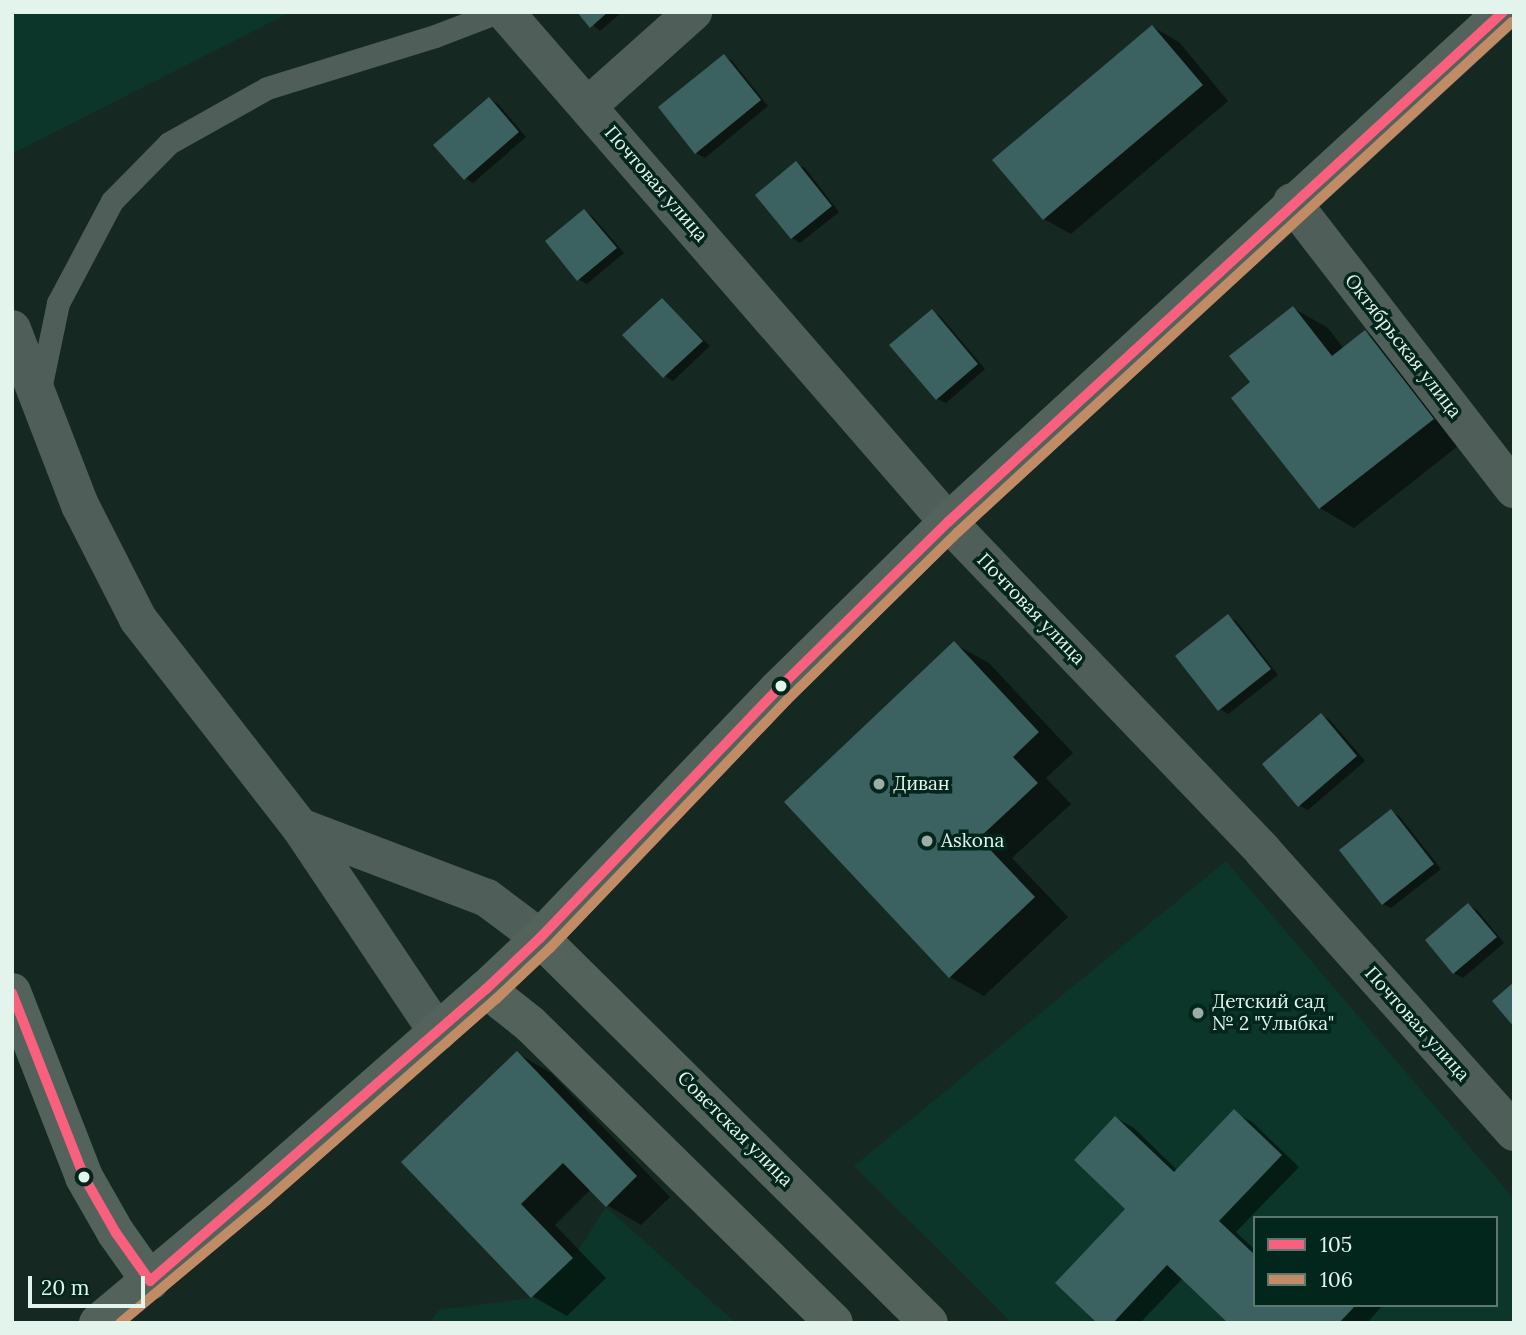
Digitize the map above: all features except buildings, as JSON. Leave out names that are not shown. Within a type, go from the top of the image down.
[{"type":"street","name":"Почтовая улица","points":[[505,12],[589,105],[948,522],[1263,851],[1514,1132]]},
{"type":"street","points":[[589,105],[693,12]]},
{"type":"street","points":[[98,1323],[486,989],[540,938],[778,690],[948,522],[1293,202],[1503,12]]},
{"type":"street","name":"Октябрьская улица","points":[[1293,202],[1514,489]]},
{"type":"street","points":[[12,329],[80,505],[138,619],[300,827],[437,1032]]},
{"type":"street","points":[[300,827],[487,898],[540,938]]},
{"type":"street","name":"Советская улица","points":[[540,938],[929,1323]]},
{"type":"street","points":[[486,989],[530,1024],[834,1323]]},
{"type":"street","points":[[12,992],[85,1177],[116,1233],[150,1281]]},
{"type":"lane","points":[[38,397],[58,303],[112,201],[169,143],[267,88],[435,36],[498,12]]},
{"type":"shaded area","points":[[12,12],[291,12],[12,154]]},
{"type":"shaded area","name":"Детский сад № 2 \"Улыбка\"","points":[[1226,861],[1514,1199],[1514,1323],[1012,1323],[854,1166]]},
{"type":"shaded area","points":[[606,1207],[736,1323],[429,1323],[439,1310],[531,1298],[573,1258]]},
{"type":"transit line","name":"105","points":[[150,1281],[486,989],[540,938],[777,690],[948,522],[1503,12]]},
{"type":"transit line","name":"106","points":[[120,1323],[267,1200],[496,999],[550,948],[787,700],[958,532],[1512,22]]},
{"type":"transit line","name":"105","points":[[12,993],[84,1177],[116,1233],[150,1281]]},
{"type":"place","name":"Диван","points":[[879,784]]},
{"type":"place","name":"Askona","points":[[927,841]]},
{"type":"place","name":"Детский сад № 2 \"Улыбка\"","points":[[1198,1013]]}]
